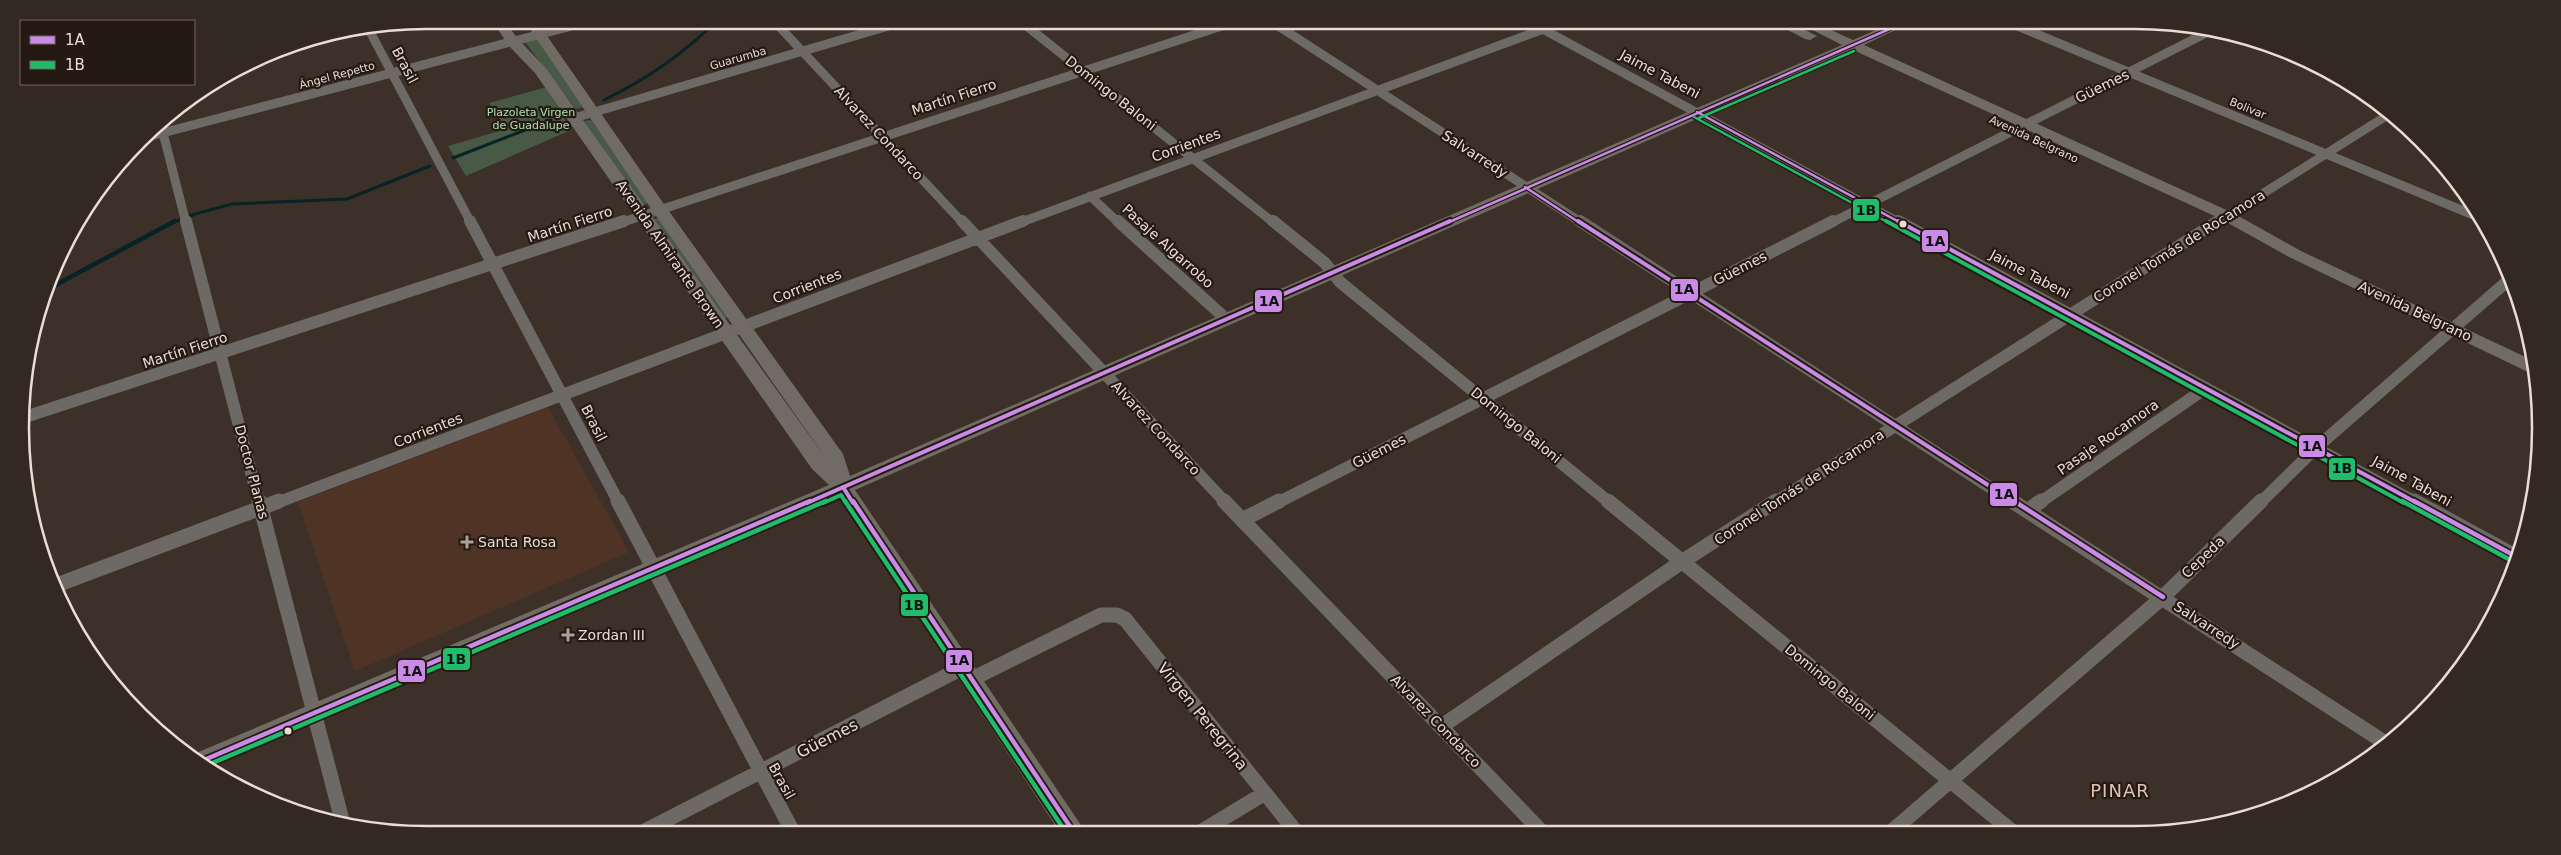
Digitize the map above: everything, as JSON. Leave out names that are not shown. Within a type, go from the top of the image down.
[{"type":"main road","name":"Avenida Almirante Brown","points":[[504,29],[513,42],[540,70],[819,464],[843,487],[1069,826]]},
{"type":"main road","name":"Avenida Almirante Brown","points":[[537,29],[660,210],[836,459],[843,487]]},
{"type":"main road","name":"Avenida Belgrano","points":[[1798,29],[1846,48],[2020,127],[2295,254],[2527,365]]},
{"type":"main road","name":"Avenida Belgrano","points":[[1814,29],[1846,48]]},
{"type":"main road","points":[[206,759],[651,567],[843,487],[1102,372],[1889,29]]},
{"type":"street","name":"Ángel Repetto","points":[[159,134],[563,29]]},
{"type":"street","name":"Alvarez Condarco","points":[[782,29],[881,138],[979,238],[1242,520],[1536,826]]},
{"type":"street","name":"Guarumba","points":[[574,118],[877,29]]},
{"type":"street","name":"Domingo Baloni","points":[[1031,29],[1325,264],[1340,282],[2006,826]]},
{"type":"street","name":"Martín Fierro","points":[[29,416],[1212,29]]},
{"type":"street","name":"Salvarredy","points":[[1283,29],[2381,740]]},
{"type":"street","name":"Corrientes","points":[[61,584],[1090,196],[1543,29]]},
{"type":"street","name":"Jaime Tabeni","points":[[1543,29],[2512,554]]},
{"type":"street","name":"Bolivar","points":[[2025,29],[2470,214]]},
{"type":"street","name":"Brasil","points":[[371,33],[562,394],[651,567],[790,826]]},
{"type":"street","name":"Güemes","points":[[1242,520],[2203,35]]},
{"type":"street","name":"Coronel Tomás de Rocamora","points":[[1442,726],[1683,561],[1894,425],[2384,118]]},
{"type":"street","name":"Doctor Planas","points":[[163,133],[342,817]]},
{"type":"street","name":"Pasaje Algarrobo","points":[[1090,196],[1226,318]]},
{"type":"street","name":"Cepeda","points":[[1898,826],[2162,597],[2317,447],[2451,328],[2505,283]]},
{"type":"street","name":"Pasaje Rocamora","points":[[2027,511],[2206,388]]},
{"type":"street","name":"Güemes","points":[[655,826],[760,772],[966,674],[1101,614]]},
{"type":"street","name":"Virgen Peregrina","points":[[1101,614],[1117,615],[1125,619],[1291,826]]},
{"type":"street","points":[[1212,826],[1265,793]]},
{"type":"shaded area","name":"Santa Rosa","points":[[548,407],[629,552],[355,671],[298,502]]},
{"type":"green space","points":[[537,38],[583,107],[576,109],[525,42]]},
{"type":"green space","name":"Plazoleta Virgen de Guadalupe","points":[[547,87],[571,130],[466,176],[448,146],[506,129],[489,103]]},
{"type":"green space","points":[[591,120],[649,203],[643,205],[584,121]]},
{"type":"green space","points":[[658,218],[728,317],[723,319],[654,219]]},
{"type":"waterway","points":[[604,100],[664,65],[707,29]]},
{"type":"waterway","points":[[453,158],[551,120]]},
{"type":"waterway","points":[[172,223],[195,214],[232,204],[347,199],[430,166]]},
{"type":"waterway","points":[[55,285],[175,221]]},
{"type":"transit line","name":"1A","points":[[206,759],[843,487],[1889,29]]},
{"type":"transit line","name":"1B","points":[[1699,118],[1854,51]]},
{"type":"transit line","name":"1A","points":[[1697,112],[2512,554]]},
{"type":"transit line","name":"1B","points":[[1694,117],[2510,560]]},
{"type":"transit line","name":"1A","points":[[1525,187],[2163,597]]},
{"type":"transit line","name":"1A","points":[[843,487],[1070,826]]},
{"type":"transit line","name":"1B","points":[[212,763],[841,495],[1062,826]]},
{"type":"place","name":"Santa Rosa","points":[[467,542]]},
{"type":"place","name":"Zordan III","points":[[568,635]]},
{"type":"district","name":"PINAR","points":[[2120,791]]}]
